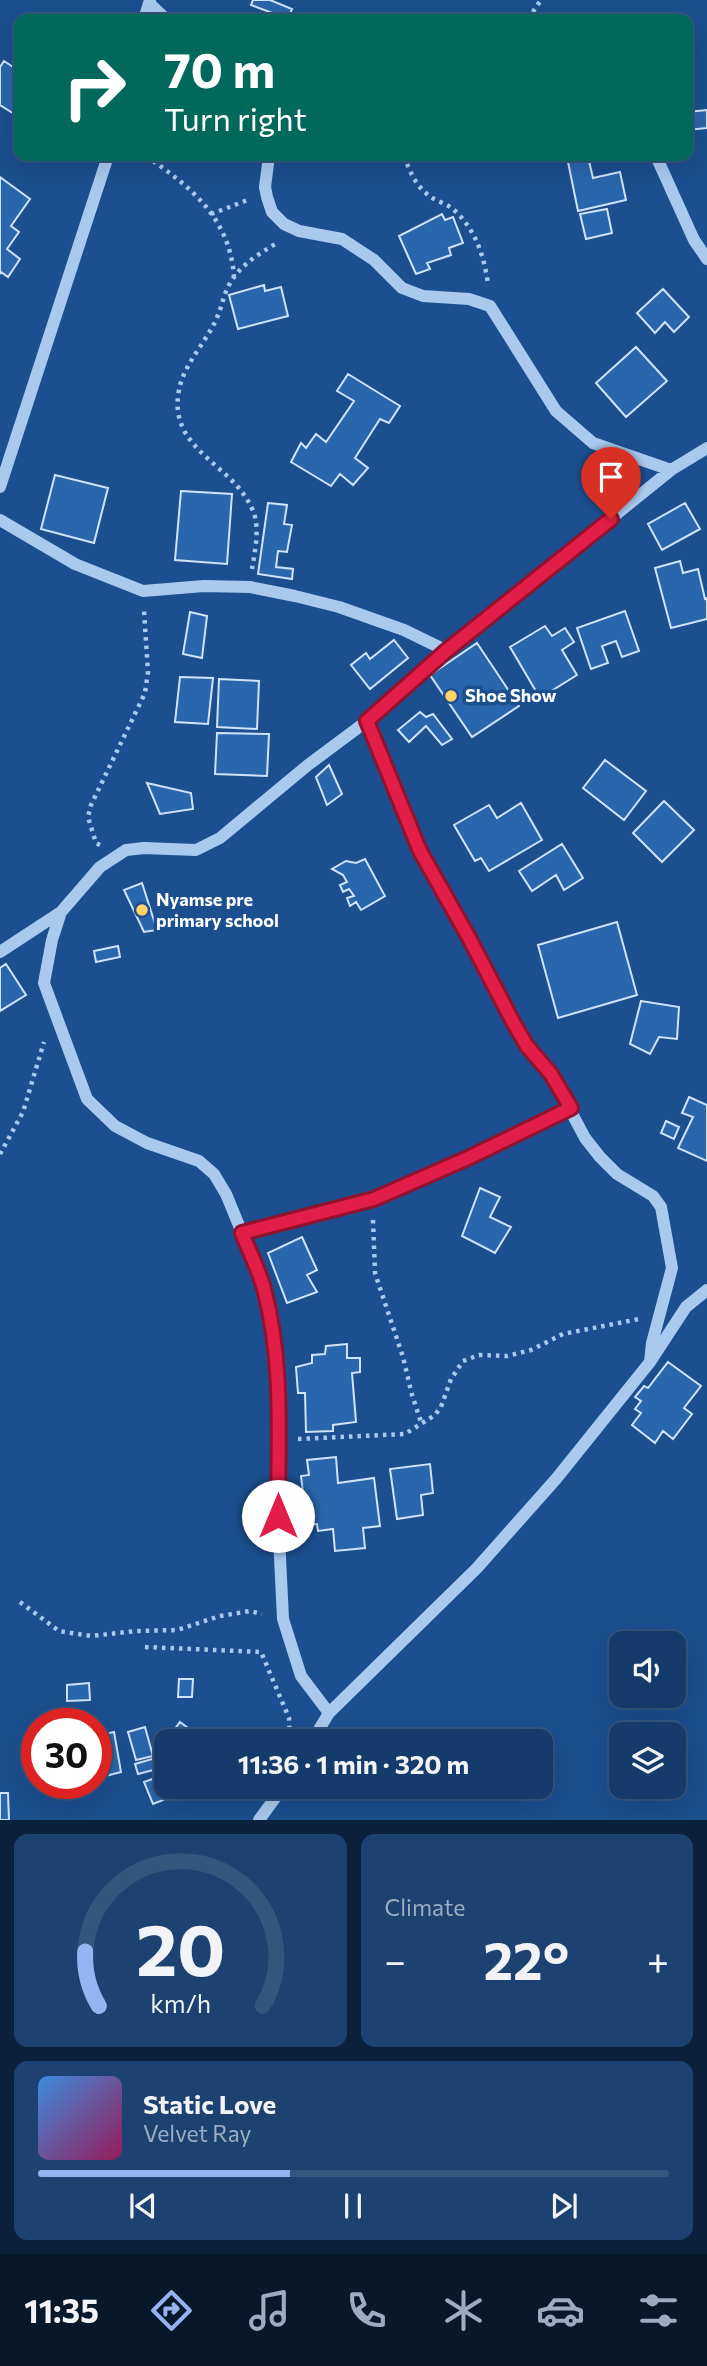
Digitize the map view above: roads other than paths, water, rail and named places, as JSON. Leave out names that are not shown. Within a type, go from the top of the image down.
[{"type":"street","points":[[0,487],[106,161]]},
{"type":"street","points":[[268,161],[265,187],[272,212],[284,224],[299,231],[342,239],[374,260],[402,288],[423,296],[470,299],[491,306],[556,411],[593,443],[671,470]]},
{"type":"street","points":[[658,161],[694,240],[707,259]]},
{"type":"street","points":[[0,952],[61,912],[93,873],[114,856],[126,850],[144,848],[196,849],[220,838],[367,721],[446,651],[671,470],[707,448]]},
{"type":"street","points":[[0,520],[75,564],[143,591],[204,586],[250,587],[339,607],[404,630],[446,651]]},
{"type":"street","points":[[367,721],[420,851],[527,1046],[551,1074],[585,1138],[600,1157],[617,1174],[653,1196],[661,1207],[672,1268],[650,1362]]},
{"type":"street","points":[[61,912],[52,940],[44,983],[52,1011],[87,1099],[115,1126],[147,1143],[199,1161],[214,1174],[226,1194],[264,1286],[274,1335],[279,1392],[278,1516],[283,1619],[301,1676],[329,1713]]},
{"type":"street","points":[[242,1233],[374,1199],[468,1158],[571,1108]]},
{"type":"street","points":[[319,1729],[329,1713],[477,1568],[556,1479],[650,1362],[686,1307],[707,1290]]},
{"type":"street","points":[[259,1820],[274,1799]]},
{"type":"place","name":"Shoe Show","points":[[451,696]]},
{"type":"place","name":"Nyamse pre primary school","points":[[142,910]]}]
